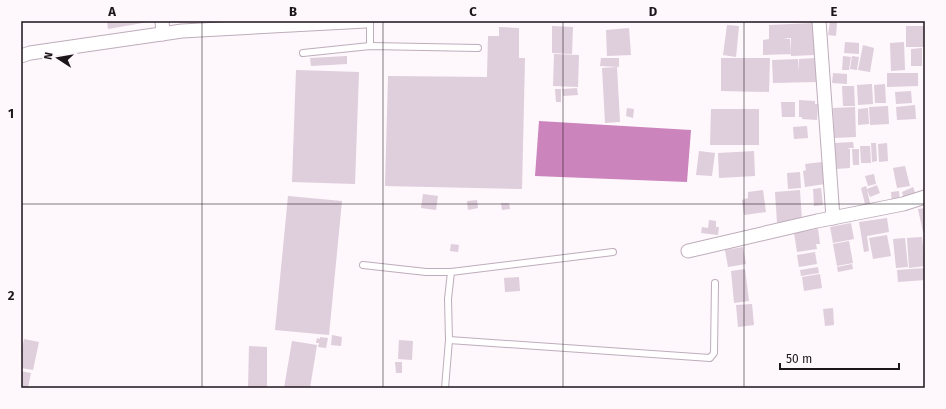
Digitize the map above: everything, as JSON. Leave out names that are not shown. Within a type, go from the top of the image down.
[{"type":"street","points":[[21,56],[30,53],[163,28],[182,31],[366,21]]},
{"type":"street","points":[[818,21],[833,218]]},
{"type":"street","points":[[688,251],[774,230],[903,204],[925,197]]},
{"type":"lane","points":[[370,21],[370,46]]},
{"type":"lane","points":[[302,54],[370,46],[478,48]]},
{"type":"lane","points":[[363,265],[426,272],[450,272],[613,252]]},
{"type":"lane","points":[[444,388],[449,340],[448,299],[450,272]]},
{"type":"lane","points":[[449,340],[710,358],[714,353],[715,283]]},
{"type":"shaded area","points":[[539,121],[691,130],[687,182],[535,176]]},
{"type":"building","points":[[107,21],[147,21],[148,22],[108,29]]},
{"type":"building","points":[[830,21],[837,22],[836,36],[828,35]]},
{"type":"building","points":[[814,23],[815,55],[791,56],[791,54],[763,55],[763,40],[769,39],[769,25]],"holes":[[[782,38],[791,38],[791,54],[790,39]]]},
{"type":"building","points":[[727,25],[739,26],[736,57],[723,55]]},
{"type":"building","points":[[552,26],[573,27],[572,54],[552,53]]},
{"type":"building","points":[[906,26],[925,26],[924,47],[906,47]]},
{"type":"building","points":[[499,27],[519,28],[519,58],[525,58],[522,189],[385,186],[388,76],[487,77],[488,36],[499,36]]},
{"type":"building","points":[[629,28],[631,55],[607,56],[606,30]]},
{"type":"building","points":[[845,42],[859,43],[859,54],[844,53]]},
{"type":"building","points":[[904,42],[905,70],[891,71],[890,43]]},
{"type":"building","points":[[863,45],[874,48],[870,72],[858,70]]},
{"type":"building","points":[[922,48],[922,66],[911,66],[911,49]]},
{"type":"building","points":[[554,54],[579,55],[578,87],[553,86]]},
{"type":"building","points":[[347,56],[347,64],[311,66],[310,58]]},
{"type":"building","points":[[843,56],[851,57],[849,70],[842,70]]},
{"type":"building","points":[[852,56],[859,57],[857,70],[850,69]]},
{"type":"building","points":[[601,58],[619,58],[619,67],[600,66]]},
{"type":"building","points":[[721,58],[770,58],[769,92],[721,91]]},
{"type":"building","points":[[816,58],[816,82],[773,83],[772,60],[798,59],[799,71],[799,59]]},
{"type":"building","points":[[617,67],[620,122],[605,123],[602,68]]},
{"type":"building","points":[[296,70],[359,72],[355,184],[292,182]]},
{"type":"building","points":[[833,73],[847,74],[847,84],[832,83]]},
{"type":"building","points":[[887,73],[918,73],[918,86],[887,87]]},
{"type":"building","points":[[872,84],[873,104],[858,105],[857,85]]},
{"type":"building","points":[[885,84],[886,103],[875,103],[874,85]]},
{"type":"building","points":[[842,86],[854,86],[855,106],[843,106]]},
{"type":"building","points":[[577,88],[578,95],[563,96],[562,89]]},
{"type":"building","points":[[555,89],[561,89],[561,102],[556,102]]},
{"type":"building","points":[[911,91],[912,103],[896,104],[895,92]]},
{"type":"building","points":[[799,100],[815,101],[815,104],[818,104],[817,120],[802,119],[802,117],[799,117]]},
{"type":"building","points":[[781,102],[795,102],[795,117],[782,117]]},
{"type":"building","points":[[915,105],[916,119],[897,120],[896,107]]},
{"type":"building","points":[[888,106],[889,124],[870,125],[869,107]]},
{"type":"building","points":[[855,107],[856,137],[834,138],[833,108]]},
{"type":"building","points":[[627,108],[634,109],[633,118],[626,116]]},
{"type":"building","points":[[868,108],[869,124],[858,125],[858,109]]},
{"type":"building","points":[[711,109],[759,109],[759,145],[710,145]]},
{"type":"building","points":[[807,126],[808,138],[794,139],[793,127]]},
{"type":"building","points":[[853,142],[854,148],[847,148],[850,149],[850,168],[835,169],[834,143]]},
{"type":"building","points":[[871,143],[876,143],[877,161],[872,162]]},
{"type":"building","points":[[887,143],[888,161],[879,162],[878,144]]},
{"type":"building","points":[[860,146],[870,146],[871,163],[861,163]]},
{"type":"building","points":[[852,149],[859,149],[859,165],[853,165]]},
{"type":"building","points":[[699,151],[715,153],[712,176],[696,175]]},
{"type":"building","points":[[754,151],[755,176],[719,178],[718,153]]},
{"type":"building","points":[[822,162],[825,184],[805,187],[803,171],[806,170],[805,164]]},
{"type":"building","points":[[905,166],[910,186],[897,188],[893,168]]},
{"type":"building","points":[[800,172],[801,188],[788,189],[787,173]]},
{"type":"building","points":[[874,174],[876,184],[868,186],[865,176]]},
{"type":"building","points":[[877,185],[880,193],[870,197],[867,190],[870,203],[865,204],[861,188],[866,186],[867,189]]},
{"type":"building","points":[[913,187],[917,198],[905,203],[902,192]]},
{"type":"building","points":[[821,188],[823,205],[814,206],[813,189]]},
{"type":"building","points":[[763,190],[766,212],[744,215],[742,200],[748,198],[748,192]]},
{"type":"building","points":[[800,190],[802,221],[777,223],[775,192]]},
{"type":"building","points":[[899,191],[900,203],[892,204],[891,192]]},
{"type":"building","points":[[423,194],[438,196],[436,210],[421,208]]},
{"type":"building","points":[[288,196],[342,201],[329,335],[275,330]]},
{"type":"building","points":[[477,200],[478,208],[468,210],[467,201]]},
{"type":"building","points":[[501,203],[509,203],[510,209],[502,210]]},
{"type":"building","points":[[925,208],[925,232],[923,232],[918,209]]},
{"type":"building","points":[[887,218],[889,232],[867,236],[869,251],[864,252],[859,222]]},
{"type":"building","points":[[709,220],[716,221],[716,227],[719,227],[718,235],[701,233],[702,227],[708,228]]},
{"type":"building","points":[[851,223],[854,239],[833,243],[830,227]]},
{"type":"building","points":[[818,229],[820,244],[816,244],[817,249],[797,252],[794,233]]},
{"type":"building","points":[[887,235],[891,256],[873,259],[869,238]]},
{"type":"building","points":[[922,237],[925,266],[909,268],[907,238]]},
{"type":"building","points":[[905,238],[908,267],[896,268],[893,239]]},
{"type":"building","points":[[849,241],[853,263],[837,266],[833,244]]},
{"type":"building","points":[[451,244],[459,245],[458,252],[450,251]]},
{"type":"building","points":[[743,247],[746,264],[728,267],[725,250]]},
{"type":"building","points":[[815,252],[817,264],[799,267],[797,255]]},
{"type":"building","points":[[852,264],[853,269],[838,272],[837,267]]},
{"type":"building","points":[[818,267],[819,273],[801,276],[800,270]]},
{"type":"building","points":[[925,268],[925,280],[898,282],[897,270]]},
{"type":"building","points":[[745,269],[749,301],[734,303],[731,271]]},
{"type":"building","points":[[820,274],[822,288],[804,291],[802,277]]},
{"type":"building","points":[[519,277],[520,291],[505,292],[504,278]]},
{"type":"building","points":[[752,304],[754,325],[738,327],[736,305]]},
{"type":"building","points":[[833,308],[834,325],[825,326],[823,309]]},
{"type":"building","points":[[332,335],[342,337],[341,346],[331,345]]},
{"type":"building","points":[[320,337],[328,338],[326,348],[318,347],[319,343],[316,343],[317,338],[320,339]]},
{"type":"building","points":[[24,339],[39,342],[33,370],[21,368],[21,354]]},
{"type":"building","points":[[399,340],[413,341],[412,360],[398,359]]},
{"type":"building","points":[[292,341],[317,345],[310,388],[284,388]]},
{"type":"building","points":[[249,346],[267,347],[267,388],[248,388]]},
{"type":"building","points":[[395,362],[402,362],[402,373],[396,373]]},
{"type":"building","points":[[21,371],[31,373],[28,388],[21,388]]}]
